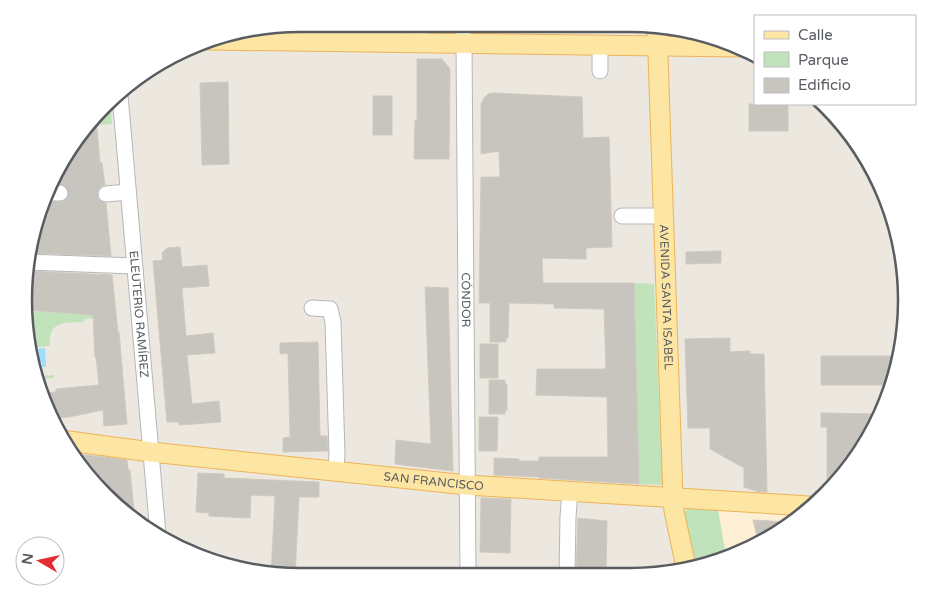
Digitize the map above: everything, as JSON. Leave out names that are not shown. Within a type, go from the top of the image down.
[{"type":"main road","points":[[244,39],[419,34],[464,44],[716,47]]},
{"type":"main road","name":"AVENIDA SANTA ISABEL","points":[[657,34],[672,497],[685,563]]},
{"type":"main road","name":"SAN FRANCISCO","points":[[73,442],[151,452],[467,485],[803,506]]},
{"type":"street","name":"CÓNDOR","points":[[463,32],[468,568]]},
{"type":"street","points":[[600,45],[600,71]]},
{"type":"street","name":"ELEUTERIO RAMÍREZ","points":[[121,102],[157,527]]},
{"type":"street","points":[[106,194],[128,192]]},
{"type":"street","points":[[622,216],[663,216]]},
{"type":"street","points":[[36,262],[134,266]]},
{"type":"street","points":[[312,308],[330,309],[333,322],[336,470]]},
{"type":"street","points":[[567,568],[570,491]]},
{"type":"shaded area","points":[[718,510],[791,515],[764,533],[725,551]]},
{"type":"green space","points":[[111,111],[112,124],[101,125],[101,122]]},
{"type":"green space","points":[[634,283],[654,284],[663,485],[639,484]]},
{"type":"green space","points":[[33,311],[94,315],[94,318],[84,319],[84,322],[64,323],[55,327],[50,338],[50,346],[37,347]]},
{"type":"green space","points":[[54,375],[54,378],[45,379],[44,376]]},
{"type":"green space","points":[[689,507],[718,510],[725,551],[693,561],[684,515]]},
{"type":"water","points":[[45,348],[46,367],[42,367],[38,349]]},
{"type":"building","points":[[417,59],[442,59],[450,69],[449,159],[414,159],[415,120],[417,120]]},
{"type":"building","points":[[228,82],[229,164],[202,165],[200,83]]},
{"type":"building","points":[[488,94],[582,97],[583,138],[609,137],[612,247],[586,248],[586,259],[542,258],[543,283],[634,283],[639,484],[494,475],[494,458],[539,461],[539,457],[608,457],[607,397],[536,395],[537,369],[606,369],[604,309],[554,308],[554,304],[509,303],[508,338],[506,338],[506,342],[490,342],[490,303],[479,303],[481,177],[500,177],[499,151],[481,154],[481,104]]},
{"type":"building","points":[[373,96],[392,96],[392,135],[373,135]]},
{"type":"building","points":[[749,104],[788,105],[788,131],[749,131]]},
{"type":"building","points":[[97,127],[100,163],[102,163],[105,185],[101,186],[97,195],[98,199],[106,203],[111,256],[37,253],[52,201],[60,202],[68,198],[68,189],[65,185],[60,184],[68,166]]},
{"type":"building","points":[[180,247],[182,267],[207,265],[209,286],[182,288],[186,336],[213,333],[215,353],[187,355],[192,404],[219,401],[221,422],[179,425],[179,422],[167,422],[153,261],[163,260],[162,253],[167,248]]},
{"type":"building","points":[[721,251],[721,263],[686,264],[686,252]]},
{"type":"building","points":[[34,271],[112,275],[127,424],[104,426],[103,410],[60,418],[49,392],[56,392],[56,389],[99,385],[95,357],[93,315],[33,310]]},
{"type":"building","points":[[425,287],[448,288],[453,471],[395,464],[396,440],[431,444]]},
{"type":"building","points":[[730,338],[730,352],[750,351],[750,354],[764,354],[767,492],[759,492],[744,487],[744,468],[710,449],[710,428],[688,428],[685,339]]},
{"type":"building","points":[[318,342],[320,436],[327,436],[328,451],[283,452],[283,438],[290,437],[288,353],[280,354],[280,343]]},
{"type":"building","points":[[480,344],[498,344],[498,378],[480,378]]},
{"type":"building","points":[[821,356],[892,356],[884,387],[884,385],[821,385]]},
{"type":"building","points":[[489,380],[505,380],[505,384],[507,384],[507,410],[505,414],[489,414]]},
{"type":"building","points":[[821,413],[873,414],[863,434],[843,464],[827,482],[827,427],[821,427]]},
{"type":"building","points":[[479,417],[498,417],[497,451],[479,451]]},
{"type":"building","points":[[82,455],[127,460],[128,470],[130,470],[134,511],[111,490]]},
{"type":"building","points":[[198,473],[224,474],[224,478],[319,482],[319,497],[299,497],[295,568],[271,567],[275,496],[251,495],[250,518],[209,516],[209,513],[196,512]]},
{"type":"building","points":[[481,498],[511,499],[510,553],[480,552]]},
{"type":"building","points":[[578,518],[607,521],[606,568],[576,568]]},
{"type":"building","points":[[753,520],[781,522],[764,533],[757,537]]},
{"type":"tunnel","points":[[60,193],[106,194]]}]
